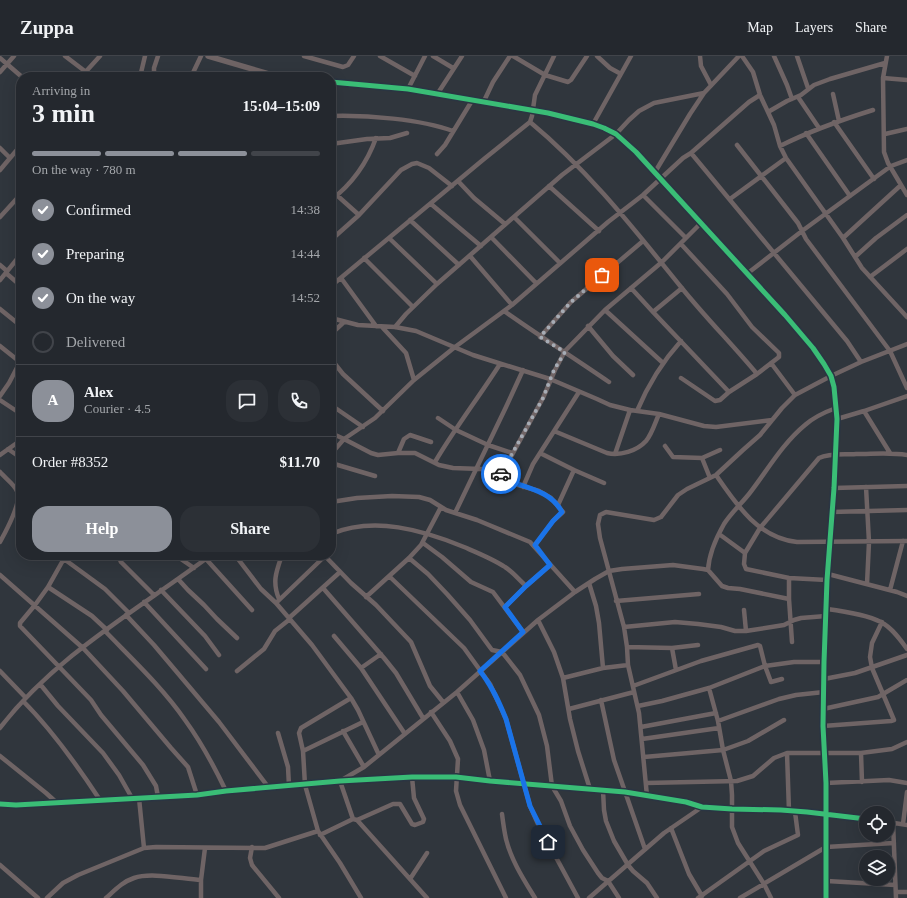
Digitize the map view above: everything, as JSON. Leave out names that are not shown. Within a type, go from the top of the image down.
[{"type":"street","points":[[0,72],[14,56]]},
{"type":"street","points":[[65,56],[86,72],[100,56]]},
{"type":"street","points":[[141,72],[145,56]]},
{"type":"street","points":[[154,72],[158,56]]},
{"type":"street","points":[[193,72],[201,56]]},
{"type":"street","points":[[208,56],[262,72]]},
{"type":"street","points":[[304,56],[343,67],[348,65],[354,56]]},
{"type":"street","points":[[380,56],[415,76]]},
{"type":"street","points":[[408,89],[424,56]]},
{"type":"street","points":[[433,56],[453,68]]},
{"type":"street","points":[[438,93],[462,56]]},
{"type":"street","points":[[484,101],[493,82],[510,56]]},
{"type":"street","points":[[513,56],[544,75],[565,82],[570,82],[587,56]]},
{"type":"street","points":[[336,282],[530,122],[535,95],[554,56]]},
{"type":"street","points":[[597,56],[606,65],[622,74]]},
{"type":"street","points":[[594,124],[631,56]]},
{"type":"street","points":[[700,56],[701,66],[711,86]]},
{"type":"street","points":[[655,172],[704,93],[739,56]]},
{"type":"street","points":[[742,56],[753,72],[760,95],[774,125],[780,146],[786,158],[870,277],[907,316]]},
{"type":"street","points":[[774,56],[792,99]]},
{"type":"street","points":[[796,56],[808,88]]},
{"type":"street","points":[[887,56],[883,78],[883,112],[885,134],[884,152],[907,195]]},
{"type":"street","points":[[0,58],[16,72]]},
{"type":"street","points":[[768,112],[798,97],[808,88],[830,79],[885,62]]},
{"type":"street","points":[[883,78],[907,80]]},
{"type":"street","points":[[336,82],[438,93],[533,110],[594,124],[616,134],[629,144],[748,273],[813,348],[831,376],[834,387],[837,418],[834,455],[834,488],[827,580],[824,662],[823,709],[826,783],[826,898]]},
{"type":"street","points":[[395,327],[437,284],[505,224],[576,164],[616,134],[629,120],[647,106],[654,103],[704,93]]},
{"type":"street","points":[[833,94],[836,121],[874,179]]},
{"type":"street","points":[[336,448],[344,439],[363,427],[383,411],[414,380],[455,347],[512,305],[536,283],[643,195],[683,158],[691,153],[749,102],[760,95]]},
{"type":"street","points":[[798,97],[819,128]]},
{"type":"street","points":[[437,154],[473,99]]},
{"type":"street","points":[[780,146],[806,133],[836,121],[872,110]]},
{"type":"street","points":[[336,116],[366,117],[417,122],[440,126],[453,131]]},
{"type":"street","points":[[530,122],[555,142],[576,164],[620,213],[682,288],[757,374]]},
{"type":"street","points":[[885,134],[907,129]]},
{"type":"street","points":[[336,143],[376,138],[390,138],[407,133]]},
{"type":"street","points":[[806,133],[850,196]]},
{"type":"street","points":[[359,215],[338,195],[360,171],[376,138]]},
{"type":"street","points":[[737,145],[798,223],[806,240],[890,351],[907,388]]},
{"type":"street","points":[[0,148],[10,158]]},
{"type":"street","points":[[0,170],[2,165],[16,151]]},
{"type":"street","points":[[691,153],[847,341],[861,362]]},
{"type":"street","points":[[730,199],[786,158]]},
{"type":"street","points":[[748,273],[802,231],[891,166],[907,160]]},
{"type":"street","points":[[336,236],[359,215],[401,170],[412,164],[417,163],[429,168],[452,186]]},
{"type":"street","points":[[458,181],[474,198],[505,224]]},
{"type":"street","points":[[843,238],[902,185]]},
{"type":"street","points":[[549,186],[598,231]]},
{"type":"street","points":[[643,195],[686,238]]},
{"type":"street","points":[[0,217],[16,199]]},
{"type":"street","points":[[431,204],[481,246]]},
{"type":"street","points":[[855,257],[876,238],[907,215]]},
{"type":"street","points":[[514,217],[560,263]]},
{"type":"street","points":[[410,220],[459,265]]},
{"type":"street","points":[[500,477],[543,398],[550,379],[565,352],[588,326],[662,262],[702,222]]},
{"type":"street","points":[[491,237],[536,283]]},
{"type":"street","points":[[388,238],[437,284]]},
{"type":"street","points":[[540,337],[571,302],[643,241]]},
{"type":"street","points":[[681,244],[727,294],[752,327],[780,356],[757,374],[729,392],[722,399],[715,401],[681,378]]},
{"type":"street","points":[[870,277],[907,249]]},
{"type":"street","points":[[470,256],[512,305]]},
{"type":"street","points":[[364,258],[413,307]]},
{"type":"street","points":[[0,280],[16,260]]},
{"type":"street","points":[[0,265],[16,281]]},
{"type":"street","points":[[341,278],[376,326]]},
{"type":"street","points":[[631,288],[729,392]]},
{"type":"street","points":[[653,312],[682,288]]},
{"type":"street","points":[[0,309],[16,322]]},
{"type":"street","points":[[605,310],[663,363]]},
{"type":"street","points":[[504,311],[540,337],[609,382]]},
{"type":"street","points":[[336,320],[358,325],[395,327],[416,331],[473,355],[550,379],[610,405],[630,410],[659,414],[704,426],[716,427],[772,420]]},
{"type":"street","points":[[336,329],[344,322]]},
{"type":"street","points":[[588,326],[613,356],[633,375]]},
{"type":"street","points":[[382,327],[406,353],[414,380]]},
{"type":"street","points":[[637,411],[646,390],[663,363],[681,341]]},
{"type":"street","points":[[647,796],[638,706],[628,665],[624,627],[600,538],[598,524],[600,515],[606,512],[654,520],[658,519],[678,495],[716,475],[760,435],[795,395],[861,362],[907,344]]},
{"type":"street","points":[[0,346],[16,358]]},
{"type":"street","points":[[771,363],[795,395]]},
{"type":"street","points":[[435,462],[447,441],[500,364]]},
{"type":"street","points":[[336,365],[343,374],[383,411]]},
{"type":"street","points":[[0,396],[16,369]]},
{"type":"street","points":[[455,513],[523,370]]},
{"type":"street","points":[[523,487],[533,464],[579,392]]},
{"type":"street","points":[[837,418],[864,411],[907,396]]},
{"type":"street","points":[[0,400],[16,410]]},
{"type":"street","points":[[336,408],[363,427]]},
{"type":"street","points":[[708,570],[710,556],[719,534],[731,514],[791,438],[813,418],[836,408]]},
{"type":"street","points":[[615,454],[630,410]]},
{"type":"street","points":[[864,411],[890,453]]},
{"type":"street","points":[[554,431],[607,453],[625,453],[646,441],[659,414]]},
{"type":"street","points":[[438,418],[456,430],[488,445],[512,453]]},
{"type":"street","points":[[336,435],[370,453],[378,455],[415,453],[453,468],[481,469],[523,487],[539,491],[551,498],[558,505],[562,513],[553,521],[535,545]]},
{"type":"street","points":[[398,453],[404,439],[410,435],[431,442]]},
{"type":"street","points":[[0,455],[16,443]]},
{"type":"street","points":[[665,446],[673,457],[702,458],[720,450]]},
{"type":"street","points":[[8,449],[16,455]]},
{"type":"street","points":[[540,453],[604,483]]},
{"type":"street","points":[[827,580],[789,578],[746,569],[744,564],[745,553],[760,528],[815,461],[825,456],[834,455],[890,453],[907,455]]},
{"type":"street","points":[[702,458],[710,478]]},
{"type":"street","points":[[336,464],[375,476]]},
{"type":"street","points":[[558,505],[574,470]]},
{"type":"street","points":[[0,472],[16,489]]},
{"type":"street","points":[[716,475],[738,506],[760,528],[766,532],[792,542],[905,541],[890,590]]},
{"type":"street","points":[[834,488],[907,486]]},
{"type":"street","points":[[866,487],[869,542],[867,584]]},
{"type":"street","points":[[336,501],[357,498],[392,496],[419,497],[430,500],[455,513],[520,536],[535,545],[550,565],[575,592]]},
{"type":"street","points":[[0,542],[16,507]]},
{"type":"street","points":[[366,597],[409,558],[423,543],[441,507]]},
{"type":"street","points":[[832,512],[907,510]]},
{"type":"street","points":[[336,533],[369,526],[412,530],[428,534],[479,553],[506,567],[526,586]]},
{"type":"street","points":[[719,534],[745,553]]},
{"type":"street","points":[[423,543],[471,582],[493,592],[523,632]]},
{"type":"street","points":[[409,558],[428,574],[447,594],[470,620],[492,650],[502,652],[520,675],[539,716],[547,746],[552,786],[559,797],[570,826],[583,850],[598,873],[608,881],[619,898]]},
{"type":"street","points":[[63,560],[35,606],[20,623],[20,626],[91,700],[101,715],[152,778],[158,797]]},
{"type":"street","points":[[69,560],[105,589],[128,614],[219,722],[269,788]]},
{"type":"street","points":[[120,560],[154,595]]},
{"type":"street","points":[[182,560],[194,568]]},
{"type":"street","points":[[0,728],[2,722],[59,666],[144,602],[205,560]]},
{"type":"street","points":[[207,560],[252,610]]},
{"type":"street","points":[[239,560],[261,589],[277,601],[351,698],[379,755]]},
{"type":"street","points":[[277,601],[274,584],[276,571],[280,560]]},
{"type":"street","points":[[277,601],[321,560]]},
{"type":"street","points":[[329,560],[376,605],[411,642],[430,686],[443,702]]},
{"type":"street","points":[[505,607],[550,565]]},
{"type":"street","points":[[340,781],[364,767],[457,692],[538,620],[575,592],[608,571],[673,565],[708,570],[722,586],[789,599]]},
{"type":"street","points":[[237,671],[264,648],[275,631],[340,572]]},
{"type":"street","points":[[828,574],[890,590],[907,596]]},
{"type":"street","points":[[0,575],[83,648],[123,690],[188,767],[197,795]]},
{"type":"street","points":[[389,576],[464,648],[490,684],[504,712],[530,806],[538,824],[578,898]]},
{"type":"street","points":[[789,578],[792,642]]},
{"type":"street","points":[[178,579],[237,638]]},
{"type":"street","points":[[589,583],[599,624],[603,668]]},
{"type":"street","points":[[48,586],[92,616],[156,685],[184,718],[208,754],[226,791]]},
{"type":"street","points":[[323,588],[396,673],[423,718]]},
{"type":"street","points":[[161,590],[205,636],[219,655]]},
{"type":"street","points":[[616,601],[699,594]]},
{"type":"street","points":[[144,602],[206,669]]},
{"type":"street","points":[[827,609],[846,612],[882,622],[899,638],[907,649]]},
{"type":"street","points":[[744,610],[746,631]]},
{"type":"street","points":[[624,627],[675,622],[721,627],[735,631],[746,631],[784,625],[801,618],[826,616]]},
{"type":"street","points":[[538,620],[554,652],[563,678],[570,719],[578,751],[590,788]]},
{"type":"street","points":[[824,726],[894,720],[872,668],[872,643],[882,622]]},
{"type":"street","points":[[334,636],[361,668],[405,734]]},
{"type":"street","points":[[633,686],[729,652],[758,644],[772,682],[782,679]]},
{"type":"street","points":[[627,647],[672,648],[698,645]]},
{"type":"street","points":[[672,648],[676,670]]},
{"type":"street","points":[[361,668],[381,654]]},
{"type":"street","points":[[824,679],[841,677],[872,668],[907,655]]},
{"type":"street","points":[[638,706],[708,688],[765,666],[794,662],[824,662]]},
{"type":"street","points":[[563,678],[603,668],[628,665]]},
{"type":"street","points":[[0,671],[52,731],[87,779],[100,800]]},
{"type":"street","points":[[823,709],[872,699],[884,695],[889,690],[907,680]]},
{"type":"street","points":[[40,684],[58,706],[103,753],[119,775],[132,798]]},
{"type":"street","points":[[708,688],[718,721],[723,750],[731,781],[731,818],[734,833],[738,843],[764,884],[771,898]]},
{"type":"street","points":[[457,692],[473,720],[484,750],[490,782]]},
{"type":"street","points":[[569,709],[634,692]]},
{"type":"street","points":[[718,721],[779,699],[796,695],[824,692]]},
{"type":"street","points":[[351,698],[301,728],[299,734],[303,751],[305,785],[319,833],[340,863],[361,898]]},
{"type":"street","points":[[601,700],[614,760],[645,849]]},
{"type":"street","points":[[431,712],[450,741],[458,759],[456,791],[460,805],[506,898]]},
{"type":"street","points":[[641,727],[716,713]]},
{"type":"street","points":[[644,757],[723,750],[748,741],[784,720]]},
{"type":"street","points":[[303,751],[364,722]]},
{"type":"street","points":[[642,739],[719,728]]},
{"type":"street","points":[[343,731],[364,767]]},
{"type":"street","points":[[278,733],[288,767],[289,786]]},
{"type":"street","points":[[646,783],[745,780],[753,776],[774,758],[787,753],[862,753],[892,749],[907,742]]},
{"type":"street","points":[[787,753],[789,811]]},
{"type":"street","points":[[862,753],[862,782]]},
{"type":"street","points":[[0,756],[46,792],[56,802]]},
{"type":"street","points":[[47,898],[63,883],[78,875],[144,848],[265,848],[319,833],[397,803],[400,804],[414,825],[423,822],[424,819],[423,814],[414,798],[412,777]]},
{"type":"street","points":[[0,804],[16,805],[197,795],[340,781],[412,777],[456,777],[490,782],[524,783],[625,792],[732,810],[789,811],[859,819]]},
{"type":"street","points":[[826,783],[889,780],[907,783]]},
{"type":"street","points":[[340,781],[355,820],[427,898]]},
{"type":"street","points":[[603,790],[606,821],[614,841],[628,865],[647,883],[657,898]]},
{"type":"street","points":[[895,823],[905,824],[907,792]]},
{"type":"street","points":[[139,798],[144,848]]},
{"type":"street","points":[[589,898],[645,849],[702,806]]},
{"type":"street","points":[[671,828],[689,874],[700,897],[749,861],[798,835],[795,812]]},
{"type":"street","points":[[502,814],[506,840],[510,852],[535,898]]},
{"type":"street","points":[[740,898],[826,847],[894,843],[894,850]]},
{"type":"street","points":[[252,847],[250,858],[252,865],[279,898]]},
{"type":"street","points":[[201,898],[206,848]]},
{"type":"street","points":[[410,879],[427,853]]},
{"type":"street","points":[[0,865],[38,898]]},
{"type":"street","points":[[106,898],[117,887],[135,878],[157,876],[202,880]]},
{"type":"street","points":[[827,881],[859,883]]},
{"type":"street","points":[[895,885],[896,898]]},
{"type":"street","points":[[896,892],[907,892]]},
{"type":"cycle path","points":[[336,82],[408,89],[548,113],[593,124],[616,134],[636,152],[785,315],[813,348],[824,364],[831,376],[834,387],[837,419],[834,488],[827,580],[824,662],[823,726],[826,783],[826,898]]},
{"type":"cycle path","points":[[0,804],[16,805],[197,795],[340,781],[412,777],[456,777],[625,792],[686,802],[702,807],[781,810],[859,818]]},
{"type":"way so far","points":[[501,474],[543,398],[554,370],[565,352],[540,337],[548,326],[571,302],[602,275]]},
{"type":"route","points":[[501,474],[500,477],[511,483],[532,488],[551,498],[562,512],[553,521],[535,545],[550,565],[505,607],[523,632],[480,671],[490,684],[501,705],[530,806],[548,842]]}]
